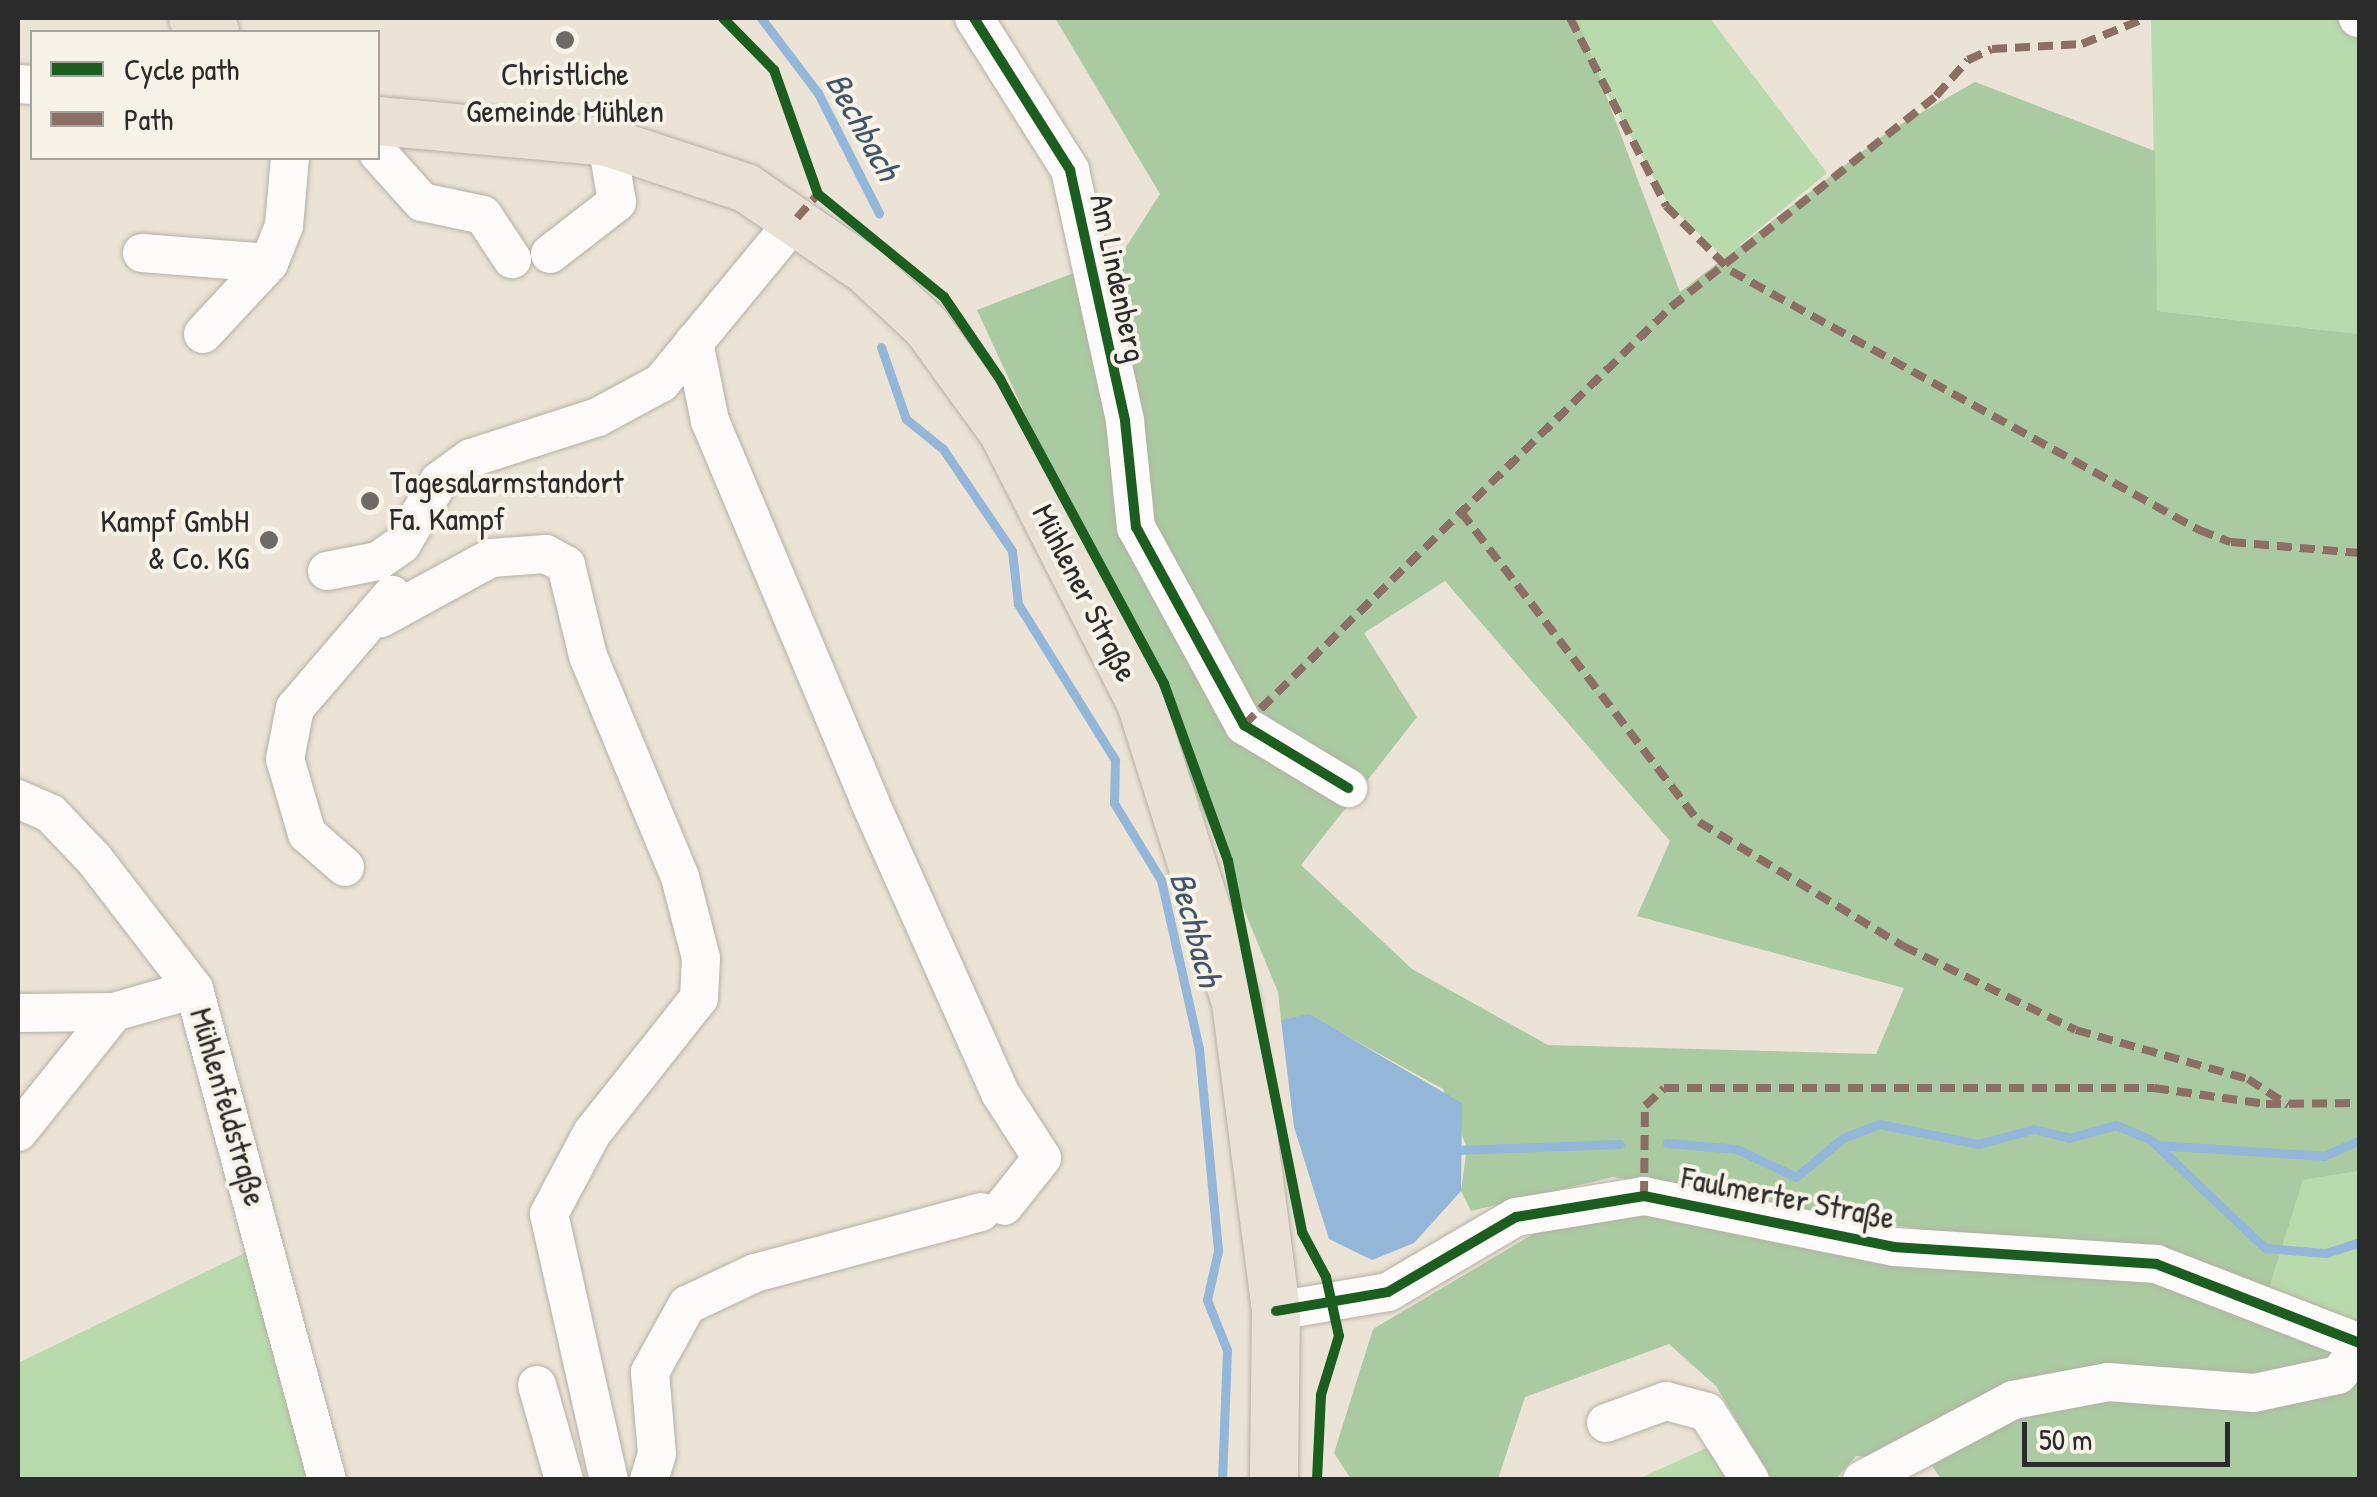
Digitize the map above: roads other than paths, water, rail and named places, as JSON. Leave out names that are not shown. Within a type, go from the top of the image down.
[{"type":"main road","name":"Mühlener Straße","points":[[380,121],[607,142],[677,160],[797,218],[927,327],[1002,432],[1142,703],[1236,1003],[1276,1311],[1274,1480]]},
{"type":"street","name":"Am Lindenberg","points":[[974,18],[1070,170],[1124,421],[1136,527],[1244,725],[1348,788]]},
{"type":"street","points":[[550,254],[617,202],[607,142]]},
{"type":"street","points":[[380,155],[422,202],[483,215],[512,260]]},
{"type":"street","points":[[203,334],[269,263],[284,226],[290,160]]},
{"type":"street","points":[[381,618],[402,544],[439,480],[471,458],[598,417],[661,382],[797,218]]},
{"type":"street","points":[[142,253],[269,263]]},
{"type":"street","points":[[650,1480],[658,1454],[650,1372],[687,1305],[755,1273],[992,1210],[1042,1158],[1000,1094],[869,800],[710,421],[694,342]]},
{"type":"street","points":[[326,571],[378,561],[402,544]]},
{"type":"street","points":[[345,867],[307,834],[285,759],[295,708],[381,618],[491,558],[546,554],[566,565],[588,656],[680,877],[700,958],[698,998],[592,1133],[549,1214],[609,1480]]},
{"type":"street","name":"Mühlenfeldstraße","points":[[18,799],[51,814],[94,860],[194,989],[327,1480]]},
{"type":"street","points":[[18,1012],[114,1012],[194,989]]},
{"type":"street","points":[[18,1132],[114,1012]]},
{"type":"street","name":"Faulmerter Straße","points":[[1276,1311],[1388,1292],[1516,1216],[1644,1196],[1894,1247],[2156,1264],[2360,1346]]},
{"type":"street","points":[[1862,1480],[2013,1400],[2108,1382],[2254,1394],[2338,1375],[2360,1346]]},
{"type":"street","points":[[538,1385],[564,1480]]},
{"type":"street","points":[[1606,1423],[1666,1401],[1708,1412],[1750,1480]]},
{"type":"water","points":[[1309,1014],[1462,1103],[1461,1191],[1414,1243],[1372,1260],[1329,1239],[1294,1127],[1281,1020]]},
{"type":"waterway","name":"Bechbach","points":[[761,18],[818,93],[879,213]]},
{"type":"waterway","name":"Bechbach","points":[[881,347],[906,419],[943,449],[1012,551],[1018,604],[1115,760],[1114,803],[1161,880],[1199,1049],[1218,1251],[1207,1300],[1227,1350],[1222,1480]]},
{"type":"waterway","points":[[1667,1143],[1737,1149],[1796,1177],[1843,1138],[1879,1124],[1978,1144],[2034,1129],[2069,1138],[2116,1125],[2151,1140],[2265,1248],[2326,1253],[2360,1242]]},
{"type":"waterway","points":[[2156,1145],[2324,1156],[2360,1140]]},
{"type":"waterway","points":[[1456,1150],[1620,1144]]},
{"type":"place","name":"Christliche Gemeinde Mühlen","points":[[565,40]]},
{"type":"place","name":"Tagesalarmstandort Fa. Kampf","points":[[370,501]]},
{"type":"place","name":"Kampf GmbH & Co. KG","points":[[269,540]]}]
